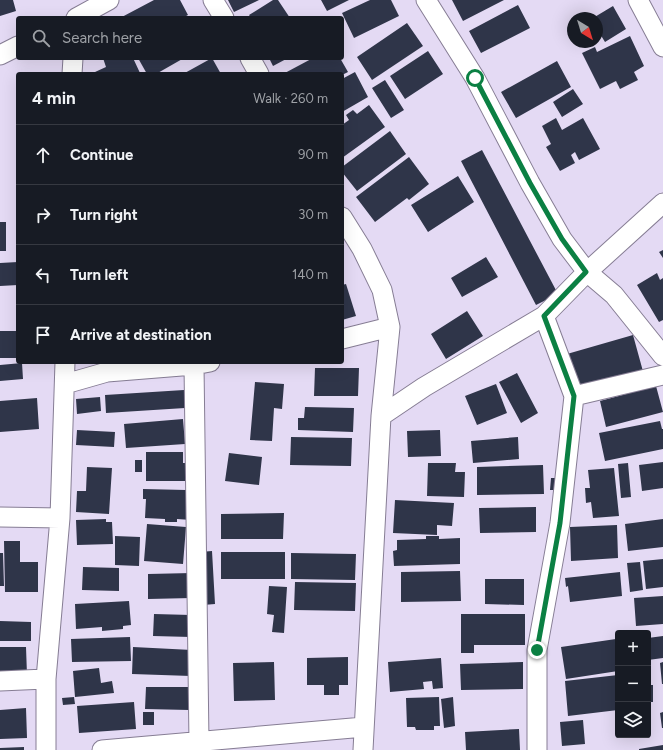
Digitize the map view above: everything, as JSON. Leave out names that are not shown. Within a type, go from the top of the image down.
[{"type":"street","points":[[80,16],[110,0]]},
{"type":"street","points":[[213,0],[223,16]]},
{"type":"street","points":[[426,0],[475,78],[530,183],[562,239],[586,272],[614,295],[663,356]]},
{"type":"street","points":[[638,0],[663,47]]},
{"type":"street","points":[[0,55],[16,47]]},
{"type":"street","points":[[72,72],[73,60]]},
{"type":"street","points":[[251,60],[258,72]]},
{"type":"street","points":[[381,416],[424,387],[544,316],[586,272],[663,203]]},
{"type":"street","points":[[344,219],[362,249],[382,290],[390,328],[381,416],[363,750]]},
{"type":"street","points":[[537,750],[537,650],[560,523],[574,396],[544,316]]},
{"type":"street","points":[[344,339],[390,328]]},
{"type":"street","points":[[46,750],[46,679],[60,518],[65,364]]},
{"type":"street","points":[[65,384],[107,372],[191,364]]},
{"type":"street","points":[[199,742],[202,364]]},
{"type":"street","points":[[574,396],[663,374]]},
{"type":"street","points":[[0,517],[60,518]]},
{"type":"street","points":[[0,680],[46,679]]},
{"type":"street","points":[[102,750],[364,727]]},
{"type":"building","points":[[0,0],[13,0],[16,11],[0,16]]},
{"type":"building","points":[[154,0],[180,0],[188,15],[186,16],[124,16]]},
{"type":"building","points":[[228,0],[259,0],[234,12]]},
{"type":"building","points":[[273,0],[278,0],[289,16],[250,16],[249,15]]},
{"type":"building","points":[[321,0],[349,0],[327,11]]},
{"type":"building","points":[[370,0],[391,0],[399,16],[354,38],[342,13]]},
{"type":"building","points":[[452,0],[504,0],[463,21]]},
{"type":"building","points":[[518,5],[530,28],[481,53],[469,31]]},
{"type":"building","points":[[613,6],[626,29],[605,42],[603,39],[603,12]]},
{"type":"building","points":[[407,23],[423,46],[372,80],[357,57]]},
{"type":"building","points":[[630,36],[644,66],[634,72],[638,80],[620,89],[616,81],[600,89],[582,53],[593,48],[595,48],[597,52]]},
{"type":"building","points":[[428,51],[443,74],[405,99],[390,76]]},
{"type":"building","points":[[104,60],[134,60],[140,72],[95,72],[106,67]]},
{"type":"building","points":[[139,60],[180,60],[160,72],[146,72]]},
{"type":"building","points":[[208,60],[213,60],[220,72],[187,72]]},
{"type":"building","points":[[270,60],[284,60],[273,66]]},
{"type":"building","points":[[309,60],[341,60],[348,72],[344,74],[344,72],[287,72]]},
{"type":"building","points":[[557,61],[571,87],[516,118],[501,92]]},
{"type":"building","points":[[355,72],[368,97],[344,111],[344,78]]},
{"type":"building","points":[[385,80],[404,110],[391,118],[372,88]]},
{"type":"building","points":[[573,89],[583,104],[562,117],[553,102]]},
{"type":"building","points":[[369,105],[385,127],[344,157],[344,124],[349,120],[346,115],[353,110],[357,114]]},
{"type":"building","points":[[556,118],[562,130],[583,118],[600,149],[579,160],[575,152],[571,155],[575,163],[560,171],[546,147],[551,144],[542,126]]},
{"type":"building","points":[[390,131],[406,154],[357,191],[344,175],[344,166]]},
{"type":"building","points":[[482,150],[558,294],[536,305],[461,161]]},
{"type":"building","points":[[409,157],[429,184],[409,200],[407,198],[375,222],[356,197]]},
{"type":"building","points":[[458,176],[474,202],[428,232],[411,205]]},
{"type":"building","points":[[0,222],[6,222],[6,251],[0,251]]},
{"type":"building","points":[[663,250],[663,258],[659,252]]},
{"type":"building","points":[[486,257],[498,277],[462,297],[451,278]]},
{"type":"building","points":[[16,262],[16,285],[0,286],[0,263]]},
{"type":"building","points":[[657,273],[660,280],[663,278],[663,320],[659,322],[637,285]]},
{"type":"building","points":[[344,284],[346,284],[356,316],[344,319]]},
{"type":"building","points":[[467,311],[483,336],[446,359],[431,334]]},
{"type":"building","points":[[0,331],[16,331],[16,358],[0,358]]},
{"type":"building","points":[[633,335],[644,375],[577,393],[567,354]]},
{"type":"building","points":[[22,364],[23,379],[0,381],[0,365]]},
{"type":"building","points":[[315,368],[359,368],[358,396],[314,396]]},
{"type":"building","points":[[517,373],[538,413],[521,423],[499,382]]},
{"type":"building","points":[[255,382],[284,384],[282,409],[274,408],[272,441],[250,440]]},
{"type":"building","points":[[496,384],[507,413],[477,425],[465,396]]},
{"type":"building","points":[[656,386],[663,412],[606,427],[600,401]]},
{"type":"building","points":[[184,390],[185,408],[106,413],[105,395]]},
{"type":"building","points":[[100,397],[101,411],[77,414],[76,399]]},
{"type":"building","points":[[37,398],[39,429],[0,432],[0,401]]},
{"type":"building","points":[[305,407],[354,408],[353,432],[298,430],[298,418],[304,418]]},
{"type":"building","points":[[183,419],[185,444],[126,448],[124,424]]},
{"type":"building","points":[[660,421],[663,429],[663,449],[605,461],[599,433]]},
{"type":"building","points":[[77,430],[115,432],[114,447],[76,445]]},
{"type":"building","points":[[440,430],[441,456],[408,457],[407,431]]},
{"type":"building","points":[[291,437],[352,438],[351,466],[290,465]]},
{"type":"building","points":[[518,437],[519,459],[473,463],[471,441]]},
{"type":"building","points":[[146,452],[183,452],[183,463],[185,463],[185,481],[146,481]]},
{"type":"building","points":[[229,453],[262,457],[259,485],[225,481]]},
{"type":"building","points":[[135,460],[142,460],[142,472],[135,472]]},
{"type":"building","points":[[663,462],[663,488],[642,491],[639,465]]},
{"type":"building","points":[[428,463],[456,463],[455,472],[465,472],[464,497],[427,496]]},
{"type":"building","points":[[628,463],[631,497],[621,498],[618,464]]},
{"type":"building","points":[[543,465],[544,494],[477,495],[477,467]]},
{"type":"building","points":[[87,467],[112,468],[109,514],[76,512],[77,491],[86,491]]},
{"type":"building","points":[[614,468],[619,516],[593,518],[591,502],[586,503],[585,488],[590,488],[588,470]]},
{"type":"building","points":[[551,478],[558,478],[557,490],[550,490]]},
{"type":"building","points":[[143,489],[186,490],[186,499],[192,500],[191,520],[177,519],[177,522],[165,522],[165,519],[145,518],[146,499],[143,499]]},
{"type":"building","points":[[395,500],[454,503],[452,526],[437,525],[437,535],[393,533]]},
{"type":"building","points":[[536,507],[536,532],[480,533],[479,508]]},
{"type":"building","points":[[284,513],[283,539],[221,539],[221,514]]},
{"type":"building","points":[[106,519],[106,522],[112,522],[113,544],[77,545],[76,520]]},
{"type":"building","points":[[663,519],[663,547],[628,551],[625,524]]},
{"type":"building","points":[[147,524],[186,527],[183,564],[144,561]]},
{"type":"building","points":[[617,525],[618,558],[571,561],[570,527]]},
{"type":"building","points":[[115,536],[140,537],[139,566],[115,565]]},
{"type":"building","points":[[426,536],[439,536],[439,539],[460,538],[460,564],[394,566],[393,551],[397,550],[397,540],[426,539]]},
{"type":"building","points":[[4,541],[20,541],[20,562],[38,562],[38,592],[5,592]]},
{"type":"building","points":[[212,551],[215,604],[203,605],[200,552]]},
{"type":"building","points":[[221,552],[285,552],[285,579],[221,579]]},
{"type":"building","points":[[0,553],[3,553],[4,586],[0,586]]},
{"type":"building","points":[[291,553],[356,554],[355,580],[291,579]]},
{"type":"building","points":[[663,559],[663,587],[646,589],[643,561]]},
{"type":"building","points":[[640,562],[643,590],[630,592],[627,563]]},
{"type":"building","points":[[83,567],[119,568],[119,591],[82,590]]},
{"type":"building","points":[[460,571],[461,601],[401,602],[401,572]]},
{"type":"building","points":[[620,572],[622,596],[570,602],[568,586],[566,587],[565,578]]},
{"type":"building","points":[[192,573],[192,598],[148,599],[148,574]]},
{"type":"building","points":[[485,579],[524,579],[524,605],[485,604]]},
{"type":"building","points":[[295,582],[356,583],[355,611],[294,610]]},
{"type":"building","points":[[269,586],[287,587],[284,633],[272,632],[274,615],[267,614]]},
{"type":"building","points":[[663,596],[663,624],[636,626],[634,598]]},
{"type":"building","points":[[129,601],[131,625],[123,626],[123,629],[102,631],[102,627],[76,629],[75,604]]},
{"type":"building","points":[[154,614],[191,615],[191,637],[153,636]]},
{"type":"building","points":[[461,614],[525,614],[525,645],[474,645],[474,653],[461,653]]},
{"type":"building","points":[[0,621],[31,622],[31,641],[0,641]]},
{"type":"building","points":[[663,636],[663,658],[651,660],[651,638]]},
{"type":"building","points":[[130,637],[131,661],[72,662],[71,639]]},
{"type":"building","points":[[615,639],[615,671],[566,679],[561,647]]},
{"type":"building","points":[[0,647],[26,647],[27,675],[0,676]]},
{"type":"building","points":[[133,647],[192,650],[191,676],[132,674]]},
{"type":"building","points":[[348,657],[348,685],[339,685],[339,695],[324,695],[324,685],[307,685],[307,658]]},
{"type":"building","points":[[441,658],[443,688],[433,689],[432,681],[423,682],[424,689],[390,692],[388,662]]},
{"type":"building","points":[[274,662],[275,700],[234,701],[233,663]]},
{"type":"building","points":[[523,662],[523,689],[461,690],[460,664]]},
{"type":"building","points":[[663,662],[663,684],[662,684],[660,663]]},
{"type":"building","points":[[99,668],[101,683],[112,681],[114,693],[75,697],[73,671]]},
{"type":"building","points":[[615,675],[615,710],[568,716],[565,681]]},
{"type":"building","points":[[651,685],[653,685],[653,702],[651,702]]},
{"type":"building","points":[[146,687],[190,687],[189,710],[145,709]]},
{"type":"building","points":[[74,697],[75,704],[63,705],[62,698]]},
{"type":"building","points":[[439,697],[440,726],[434,726],[434,730],[416,730],[415,727],[407,727],[406,698]]},
{"type":"building","points":[[453,697],[455,726],[444,728],[441,699]]},
{"type":"building","points":[[134,702],[136,729],[79,733],[77,706]]},
{"type":"building","points":[[26,708],[27,738],[0,739],[0,710]]},
{"type":"building","points":[[143,712],[154,712],[154,725],[143,725]]},
{"type":"building","points":[[663,712],[663,728],[662,728],[660,713]]},
{"type":"building","points":[[583,720],[585,744],[562,746],[560,722]]},
{"type":"building","points":[[519,729],[520,750],[466,750],[465,732]]},
{"type":"building","points":[[663,745],[663,750],[639,750],[639,749]]},
{"type":"building","points":[[24,747],[24,750],[0,750],[0,748]]},
{"type":"route","points":[[475,78],[530,183],[562,239],[586,272],[544,316],[574,396],[560,523],[537,650]]}]
